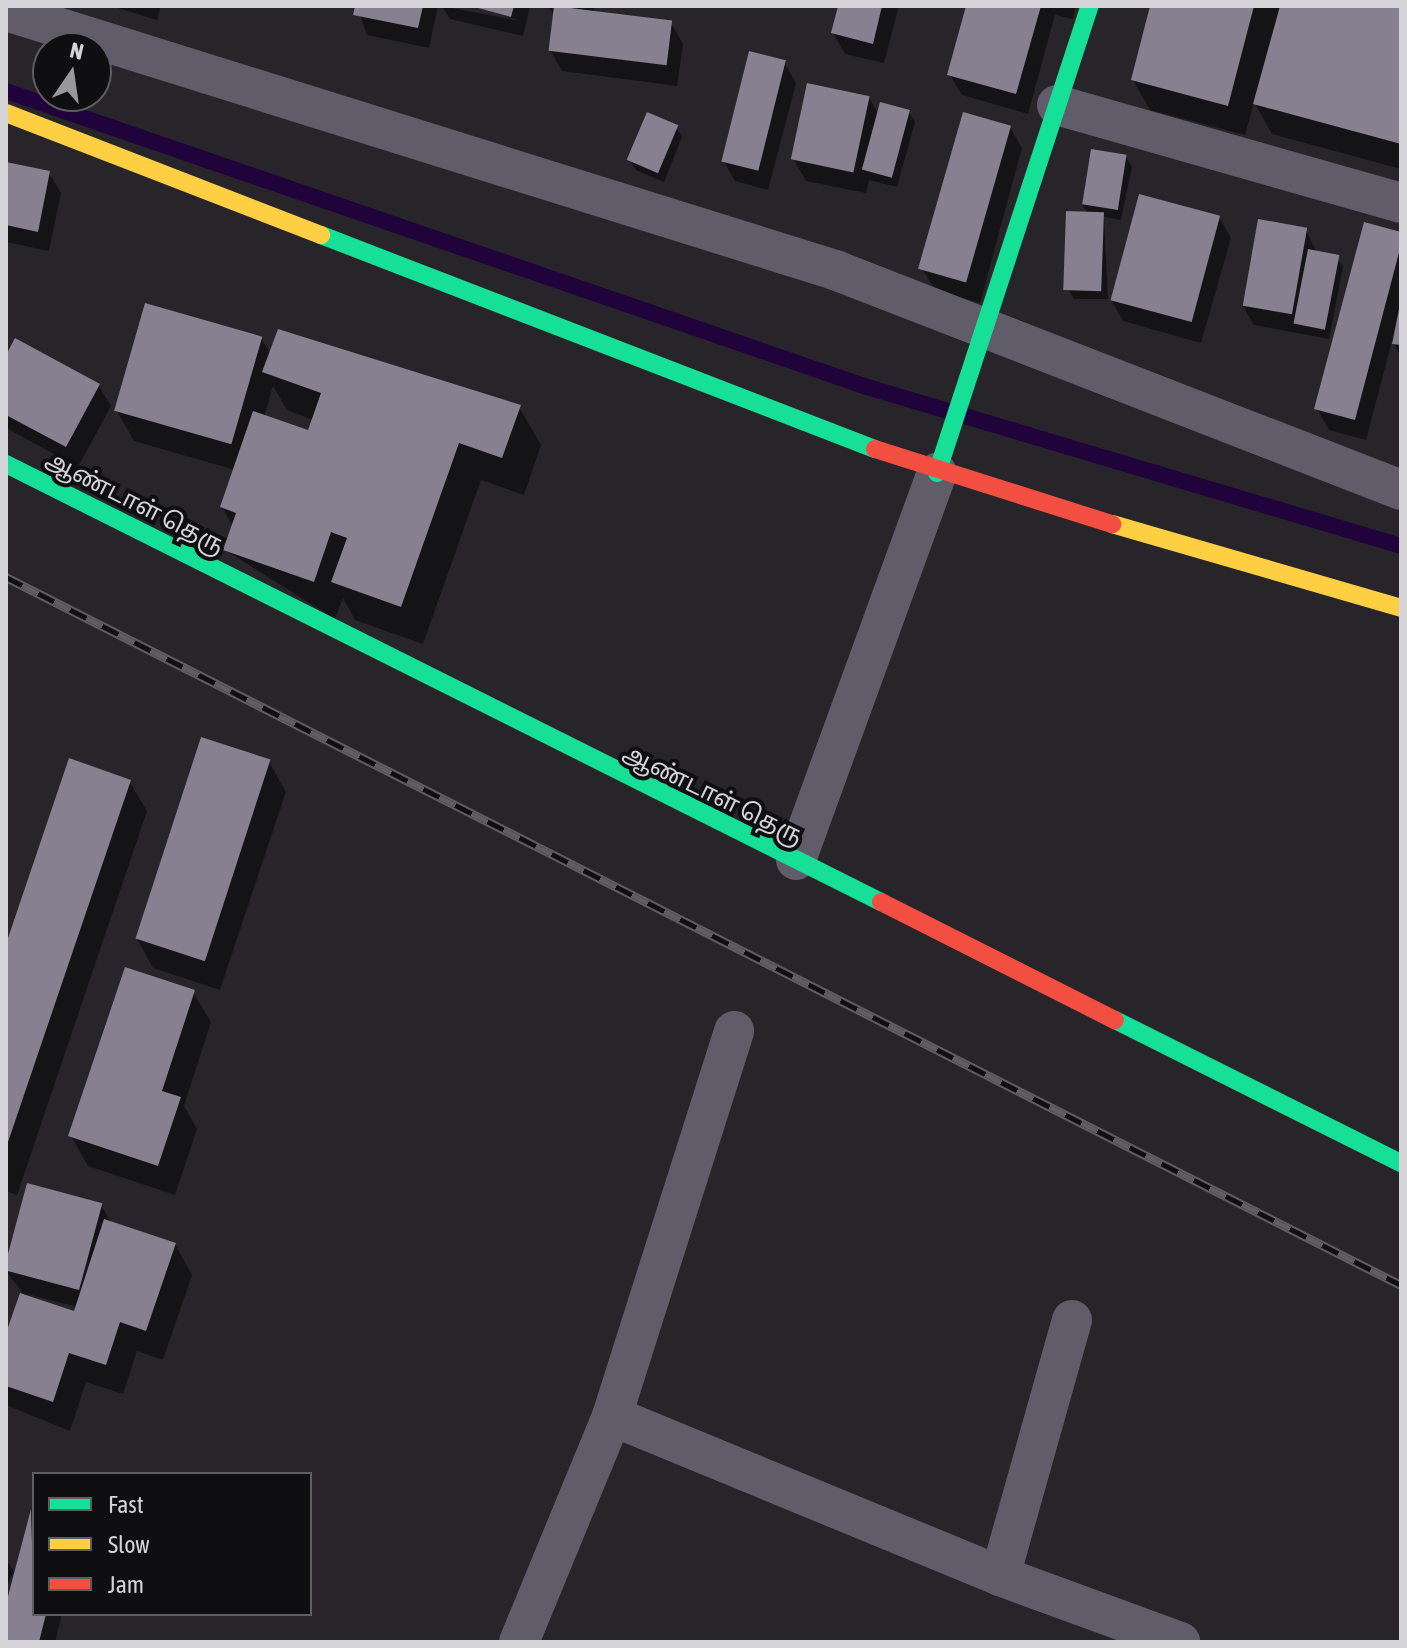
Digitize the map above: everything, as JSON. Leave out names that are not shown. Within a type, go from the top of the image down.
[{"type":"street","points":[[796,860],[942,459],[1090,6]]},
{"type":"street","points":[[6,11],[835,270],[983,332],[1401,490]]},
{"type":"street","points":[[1057,105],[1401,203]]},
{"type":"street","points":[[6,113],[942,459],[1401,608]]},
{"type":"street","name":"ஆண்டாள் தெரு","points":[[6,464],[1401,1163]]},
{"type":"street","points":[[519,1642],[612,1416],[734,1031]]},
{"type":"street","points":[[1000,1576],[1072,1320]]},
{"type":"street","points":[[612,1416],[1000,1576],[1180,1642]]},
{"type":"building","points":[[355,6],[423,6],[418,28],[353,15]]},
{"type":"building","points":[[471,6],[514,6],[511,17]]},
{"type":"building","points":[[554,6],[672,21],[667,65],[549,51]]},
{"type":"building","points":[[838,6],[882,6],[873,44],[831,33]]},
{"type":"building","points":[[966,6],[1041,6],[1016,94],[947,75]]},
{"type":"building","points":[[1150,6],[1254,6],[1228,106],[1131,80]]},
{"type":"building","points":[[1280,6],[1401,6],[1401,144],[1253,104]]},
{"type":"building","points":[[749,51],[786,60],[758,171],[721,162]]},
{"type":"building","points":[[807,83],[870,96],[853,173],[791,159]]},
{"type":"building","points":[[880,102],[910,110],[892,178],[862,170]]},
{"type":"building","points":[[647,112],[678,125],[658,173],[627,160]]},
{"type":"building","points":[[963,112],[1011,126],[966,282],[918,269]]},
{"type":"building","points":[[1091,149],[1127,155],[1118,210],[1082,204]]},
{"type":"building","points":[[6,162],[50,171],[38,232],[6,225]]},
{"type":"building","points":[[1139,194],[1220,216],[1192,322],[1111,300]]},
{"type":"building","points":[[1066,211],[1104,212],[1101,291],[1063,290]]},
{"type":"building","points":[[1258,219],[1307,228],[1292,314],[1243,306]]},
{"type":"building","points":[[1364,222],[1401,232],[1401,245],[1355,420],[1314,409]]},
{"type":"building","points":[[1308,249],[1339,255],[1325,330],[1293,324]]},
{"type":"building","points":[[145,303],[262,337],[231,444],[114,411]]},
{"type":"building","points":[[1401,304],[1401,345],[1392,344]]},
{"type":"building","points":[[278,329],[521,405],[502,458],[459,443],[401,607],[331,582],[347,538],[331,532],[314,582],[223,550],[236,513],[220,507],[253,411],[308,430],[321,393],[262,372]]},
{"type":"building","points":[[15,338],[100,384],[66,447],[6,415],[6,355]]},
{"type":"building","points":[[201,737],[270,760],[205,961],[135,939]]},
{"type":"building","points":[[69,758],[131,780],[7,1145],[6,944]]},
{"type":"building","points":[[125,967],[195,990],[162,1091],[181,1097],[158,1166],[68,1136]]},
{"type":"building","points":[[27,1183],[102,1203],[79,1290],[6,1271]]},
{"type":"building","points":[[104,1219],[176,1243],[146,1331],[120,1322],[106,1365],[69,1353],[53,1402],[6,1386],[6,1333],[20,1293],[74,1311]]},
{"type":"building","points":[[31,1509],[32,1616],[46,1616],[39,1642],[6,1642],[6,1604]]},
{"type":"waterway","points":[[6,91],[864,386],[1401,546]]},
{"type":"railway","points":[[6,577],[1401,1285]]},
{"type":"traffic: fast","points":[[937,473],[1090,6]]},
{"type":"traffic: fast","points":[[321,235],[875,449]]},
{"type":"traffic: fast","points":[[6,464],[881,902]]},
{"type":"traffic: fast","points":[[1115,1020],[1401,1163]]},
{"type":"traffic: slow","points":[[6,113],[321,235]]},
{"type":"traffic: slow","points":[[1112,524],[1401,608]]},
{"type":"traffic: jam","points":[[875,449],[1112,524]]},
{"type":"traffic: jam","points":[[881,902],[1115,1020]]}]
